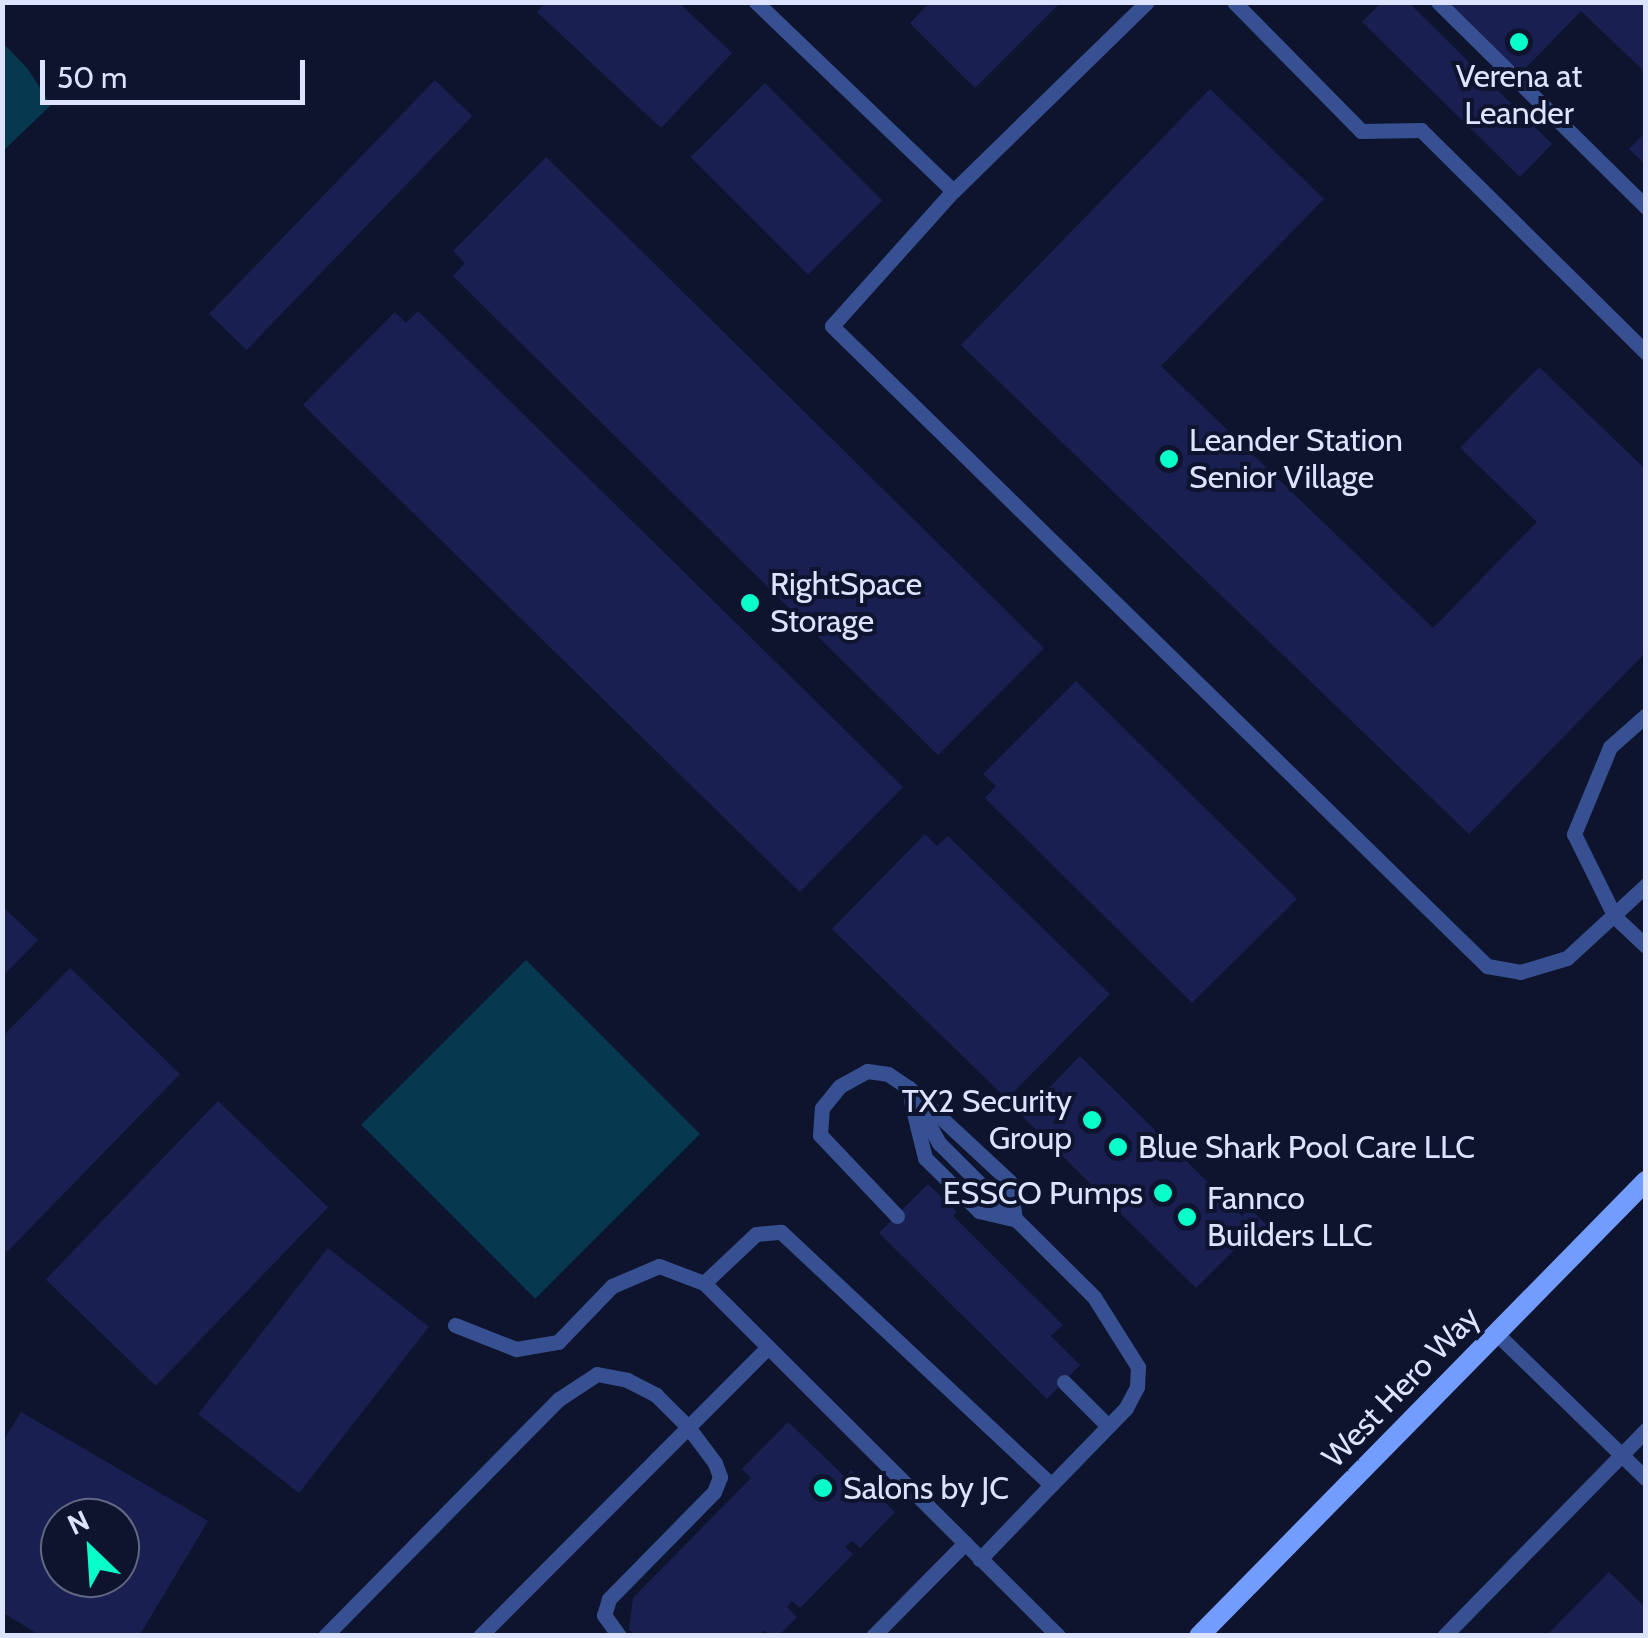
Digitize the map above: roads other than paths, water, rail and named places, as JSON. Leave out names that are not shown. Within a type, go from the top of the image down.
[{"type":"main road","name":"West Hero Way","points":[[1200,1636],[1646,1181]]},
{"type":"lane","points":[[756,2],[953,191]]},
{"type":"lane","points":[[1147,2],[953,191],[832,326],[1487,966],[1520,972],[1568,958],[1646,885]]},
{"type":"lane","points":[[1234,2],[1361,131],[1421,130],[1646,353]]},
{"type":"lane","points":[[1438,2],[1646,208]]},
{"type":"lane","points":[[1646,715],[1610,746],[1574,834],[1616,916],[1646,946]]},
{"type":"lane","points":[[897,1216],[826,1147],[818,1121],[822,1108],[840,1086],[866,1071],[888,1074],[908,1088],[939,1143],[1094,1297],[1130,1348],[1138,1367],[1138,1387],[1108,1426],[980,1558]]},
{"type":"lane","points":[[704,1282],[756,1234],[781,1232],[1051,1485]]},
{"type":"lane","points":[[454,1324],[516,1349],[558,1342],[612,1286],[659,1266],[704,1282],[1058,1636]]},
{"type":"lane","points":[[1496,1333],[1646,1479]]},
{"type":"lane","points":[[480,1636],[768,1347]]},
{"type":"lane","points":[[325,1636],[559,1398],[597,1374],[627,1380],[656,1395],[688,1427],[716,1463],[720,1477],[714,1492],[609,1598],[604,1614],[619,1636]]},
{"type":"lane","points":[[1064,1382],[1108,1426]]},
{"type":"lane","points":[[1444,1636],[1646,1430]]},
{"type":"lane","points":[[873,1636],[965,1543]]},
{"type":"water","points":[[3,43],[27,68],[51,105],[3,151]]},
{"type":"water","points":[[526,960],[700,1134],[535,1299],[361,1125]]},
{"type":"place","name":"Verena at Leander","points":[[1519,42]]},
{"type":"place","name":"Leander Station Senior Village","points":[[1169,459]]},
{"type":"place","name":"RightSpace Storage","points":[[750,603]]},
{"type":"place","name":"TX2 Security Group","points":[[1092,1120]]},
{"type":"place","name":"Blue Shark Pool Care LLC","points":[[1118,1147]]},
{"type":"place","name":"ESSCO Pumps","points":[[1163,1193]]},
{"type":"place","name":"Fannco Builders LLC","points":[[1187,1217]]},
{"type":"place","name":"Salons by JC","points":[[823,1488]]}]
